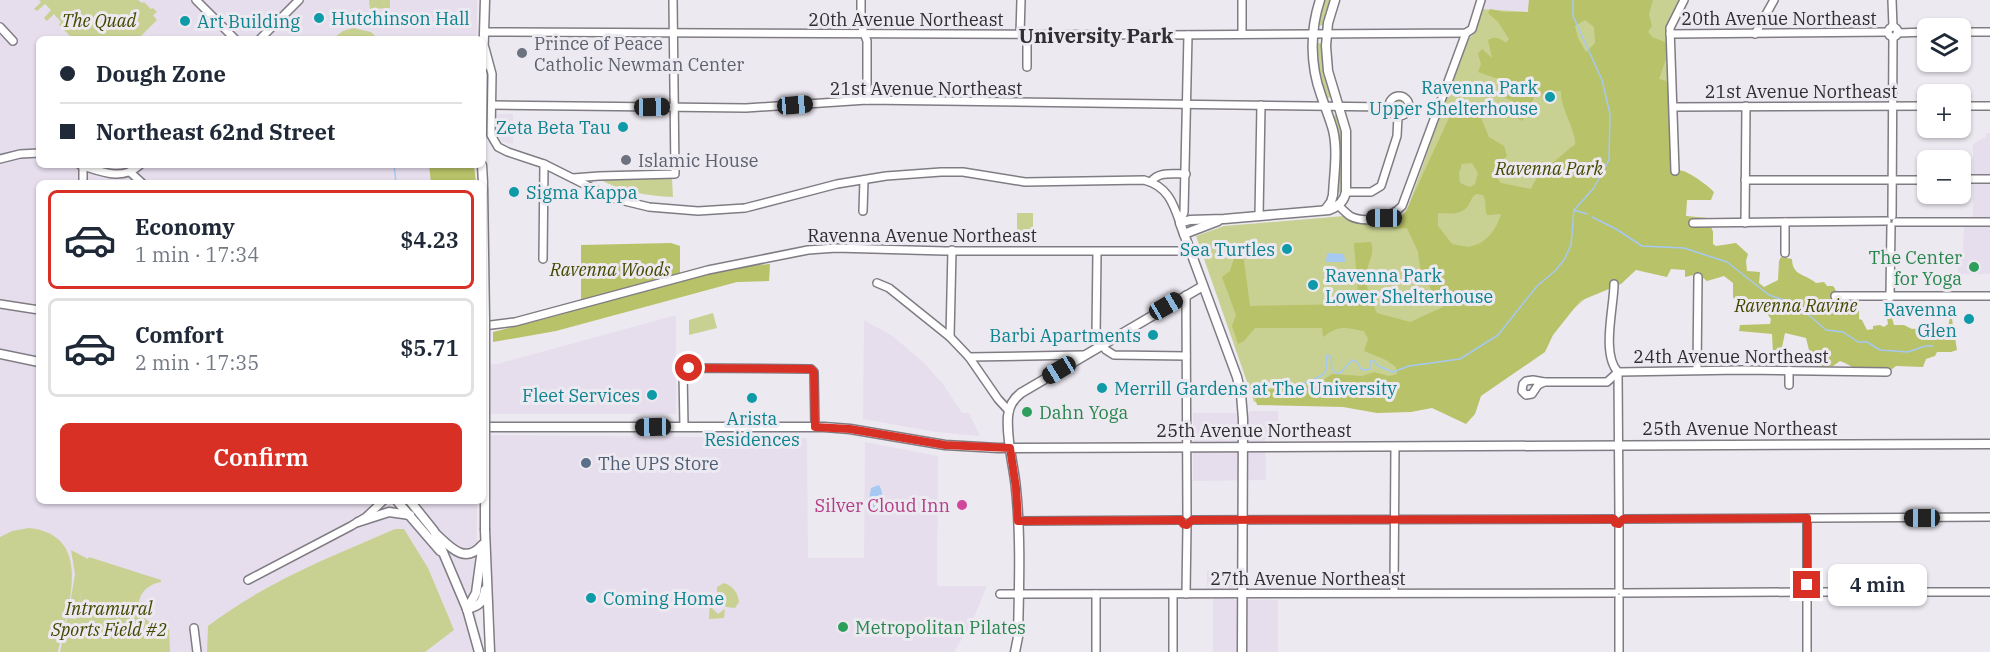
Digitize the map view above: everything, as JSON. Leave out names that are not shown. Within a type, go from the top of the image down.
[{"type":"main road","points":[[485,0],[485,36]]},
{"type":"main road","points":[[1320,0],[1312,34],[1315,71],[1333,130],[1334,145],[1334,195],[1324,210]]},
{"type":"main road","points":[[1242,652],[1243,447],[1239,386],[1180,223],[1194,219],[1259,216],[1324,210],[1339,206],[1346,192],[1347,139],[1340,106],[1328,71],[1326,34],[1335,0]]},
{"type":"main road","points":[[1184,234],[1224,219]]},
{"type":"main road","points":[[1015,652],[1018,637],[1019,594],[1018,521],[1016,488],[1008,436],[1009,411],[1017,396],[1203,286]]},
{"type":"main road","points":[[0,354],[36,361]]},
{"type":"main road","name":"25th Avenue Northeast","points":[[486,427],[815,427],[850,429],[945,445],[1010,448],[1990,444]]},
{"type":"main road","points":[[400,504],[444,556]]},
{"type":"main road","points":[[415,504],[434,531],[461,554],[478,551],[482,545]]},
{"type":"main road","points":[[467,609],[483,581],[485,504]]},
{"type":"main road","points":[[358,522],[389,512],[400,512],[411,516]]},
{"type":"main road","points":[[485,530],[482,545],[483,581],[489,652]]},
{"type":"main road","points":[[434,531],[467,609],[479,652]]},
{"type":"street","points":[[196,0],[232,36]]},
{"type":"street","points":[[263,36],[299,0]]},
{"type":"street","points":[[573,178],[675,174],[673,0]]},
{"type":"street","points":[[861,0],[861,25],[867,40],[867,100]]},
{"type":"street","points":[[1021,0],[1027,67]]},
{"type":"street","points":[[1242,0],[1242,34]]},
{"type":"street","points":[[1339,206],[1348,215],[1356,218],[1384,218],[1392,215],[1402,206],[1480,0]]},
{"type":"street","points":[[1675,171],[1670,34],[1671,25],[1684,0]]},
{"type":"street","points":[[1755,34],[1774,0]]},
{"type":"street","points":[[1890,297],[1893,180],[1892,0]]},
{"type":"street","points":[[0,27],[14,41]]},
{"type":"street","name":"20th Avenue Northeast","points":[[485,32],[673,34],[1468,32]]},
{"type":"street","points":[[1971,32],[1990,32]]},
{"type":"street","name":"20th Avenue Northeast","points":[[1670,34],[1917,33]]},
{"type":"street","points":[[1180,223],[1185,212],[1188,34]]},
{"type":"street","points":[[486,51],[492,74],[490,130],[495,144],[508,152],[544,164],[612,198],[628,203],[698,211],[745,208],[837,184],[897,176],[963,172],[1025,182],[1136,180],[1150,182],[1159,185],[1169,195],[1180,223]]},
{"type":"street","points":[[1400,96],[1406,99],[1409,109],[1405,115],[1398,116],[1391,113],[1388,107],[1393,97],[1400,96]]},
{"type":"street","name":"21st Avenue Northeast","points":[[492,105],[772,107],[867,100],[1388,107]]},
{"type":"street","points":[[1259,216],[1261,105]]},
{"type":"street","points":[[1745,223],[1746,106]]},
{"type":"street","name":"21st Avenue Northeast","points":[[1674,107],[1917,106]]},
{"type":"street","points":[[1971,106],[1990,106]]},
{"type":"street","points":[[1346,192],[1371,192],[1381,186],[1397,136],[1398,116]]},
{"type":"street","points":[[0,159],[36,153]]},
{"type":"street","points":[[543,259],[544,164]]},
{"type":"street","points":[[89,168],[110,174],[123,174],[136,168]]},
{"type":"street","points":[[130,172],[139,180]]},
{"type":"street","points":[[1150,182],[1154,176],[1160,174],[1186,174]]},
{"type":"street","points":[[1971,179],[1990,179]]},
{"type":"street","points":[[863,211],[864,180]]},
{"type":"street","points":[[1745,180],[1917,180]]},
{"type":"street","points":[[1785,222],[1785,254]]},
{"type":"street","points":[[1693,223],[1990,222]]},
{"type":"street","name":"Ravenna Avenue Northeast","points":[[486,326],[515,322],[719,267],[796,252],[836,248],[1191,251]]},
{"type":"street","points":[[950,337],[952,250]]},
{"type":"street","points":[[1097,252],[1096,337],[1114,355],[1186,356]]},
{"type":"street","points":[[1697,370],[1698,277]]},
{"type":"street","points":[[877,283],[889,288],[950,337],[969,357],[1009,411]]},
{"type":"street","points":[[1614,284],[1614,303],[1610,316],[1610,354],[1611,363],[1618,372],[1619,652]]},
{"type":"street","points":[[1186,295],[1186,594]]},
{"type":"street","points":[[1835,296],[1990,296]]},
{"type":"street","points":[[0,304],[36,310]]},
{"type":"street","points":[[969,357],[1083,355]]},
{"type":"street","points":[[684,427],[683,370],[687,368],[813,370],[815,427]]},
{"type":"street","name":"24th Avenue Northeast","points":[[1544,382],[1607,382],[1618,372],[1697,370],[1887,372]]},
{"type":"street","points":[[1789,370],[1789,385]]},
{"type":"street","points":[[1394,593],[1395,447]]},
{"type":"street","points":[[248,580],[358,522],[379,504]]},
{"type":"street","points":[[1807,518],[1808,652]]},
{"type":"street","points":[[1018,521],[1990,518]]},
{"type":"street","name":"27th Avenue Northeast","points":[[1000,594],[1990,592]]},
{"type":"street","points":[[1096,594],[1096,652]]},
{"type":"street","points":[[1173,594],[1173,652]]},
{"type":"street","points":[[194,628],[197,652]]},
{"type":"shaded area","points":[[0,0],[477,0],[477,36],[36,36],[36,168],[472,168],[473,180],[36,180],[36,504],[477,504],[476,652],[0,652]]},
{"type":"shaded area","points":[[1484,0],[1529,0],[1529,12],[1481,9]]},
{"type":"shaded area","points":[[486,114],[513,114],[513,144],[502,141],[497,133],[486,133]]},
{"type":"shaded area","points":[[1986,133],[1990,133],[1990,274],[1958,274],[1958,258],[1963,257],[1964,226],[1973,226],[1973,144],[1986,137]]},
{"type":"shaded area","points":[[676,315],[676,414],[486,414],[486,365],[497,364]]},
{"type":"shaded area","points":[[864,320],[894,337],[924,363],[943,384],[962,413],[969,413],[980,436],[936,432],[863,419]]},
{"type":"shaded area","points":[[1249,411],[1278,411],[1278,423],[1272,424],[1272,439],[1265,439],[1266,480],[1193,481],[1193,413],[1248,413]]},
{"type":"shaded area","points":[[490,435],[807,438],[808,558],[864,558],[865,442],[938,456],[937,586],[987,586],[972,622],[954,652],[495,652],[495,619],[491,609]]},
{"type":"shaded area","points":[[1207,571],[1234,571],[1234,600],[1278,600],[1278,652],[1213,652],[1213,586],[1207,586]]},
{"type":"green space","name":"The Quad","points":[[39,0],[138,0],[157,12],[153,15],[157,20],[141,36],[70,36],[59,25],[61,22],[54,14],[47,21],[44,18],[51,10],[45,4],[37,11],[34,9],[41,2]]},
{"type":"green space","points":[[369,0],[390,0],[390,8],[370,9]]},
{"type":"green space","points":[[1323,0],[1332,0],[1324,24],[1320,26],[1317,24]]},
{"type":"green space","name":"Ravenna Park","points":[[1529,0],[1683,0],[1668,26],[1671,222],[1474,398],[1254,402],[1196,236],[1224,226],[1344,216],[1359,222],[1377,223],[1401,215],[1407,210],[1464,48],[1469,38],[1475,33],[1481,9],[1528,12]]},
{"type":"green space","name":"Ravenna Park","points":[[1529,0],[1653,0],[1649,14],[1652,26],[1648,32],[1652,37],[1665,42],[1668,53],[1659,79],[1666,81],[1670,91],[1673,171],[1686,172],[1714,192],[1711,200],[1687,200],[1686,216],[1708,218],[1713,232],[1713,244],[1716,246],[1736,243],[1748,254],[1747,271],[1760,272],[1759,283],[1764,287],[1778,280],[1781,257],[1792,259],[1797,272],[1816,283],[1824,282],[1827,286],[1833,286],[1842,302],[1859,309],[1859,319],[1862,320],[1867,330],[1873,329],[1873,326],[1884,327],[1888,324],[1886,312],[1890,311],[1894,325],[1904,325],[1912,329],[1920,328],[1930,335],[1938,327],[1947,331],[1951,313],[1957,350],[1937,352],[1935,356],[1926,359],[1923,367],[1896,366],[1888,372],[1874,376],[1840,361],[1833,366],[1823,367],[1817,362],[1816,354],[1810,354],[1806,338],[1785,333],[1781,352],[1773,354],[1772,334],[1739,331],[1740,325],[1770,324],[1771,319],[1763,308],[1749,312],[1741,301],[1733,298],[1733,283],[1724,276],[1707,281],[1698,274],[1685,277],[1685,270],[1671,269],[1667,277],[1636,270],[1621,284],[1580,301],[1553,335],[1545,352],[1481,396],[1475,414],[1466,424],[1432,408],[1411,412],[1377,413],[1343,407],[1257,405],[1254,393],[1259,386],[1264,390],[1293,386],[1298,388],[1323,380],[1332,374],[1362,376],[1374,372],[1389,376],[1397,374],[1396,367],[1364,351],[1368,339],[1364,331],[1352,329],[1338,329],[1323,337],[1322,328],[1255,328],[1244,341],[1238,344],[1232,326],[1236,315],[1222,277],[1230,271],[1235,255],[1243,253],[1250,306],[1351,304],[1358,295],[1354,243],[1371,242],[1372,253],[1366,282],[1377,313],[1410,322],[1443,307],[1421,274],[1418,252],[1407,228],[1394,229],[1391,226],[1405,213],[1454,107],[1466,107],[1479,113],[1489,137],[1504,146],[1507,156],[1497,165],[1495,175],[1501,183],[1531,189],[1542,172],[1575,145],[1574,133],[1563,105],[1561,91],[1545,91],[1540,97],[1534,97],[1522,121],[1517,118],[1514,102],[1504,97],[1501,80],[1478,72],[1481,64],[1478,54],[1482,49],[1492,58],[1488,40],[1497,38],[1506,43],[1509,39],[1498,22],[1488,13],[1490,9],[1504,12],[1528,12]],"holes":[[[1585,20],[1594,27],[1595,43],[1586,52],[1578,38],[1575,26]],[[1472,163],[1478,173],[1475,184],[1470,187],[1460,183],[1459,173],[1462,164]],[[1476,194],[1483,195],[1487,215],[1501,214],[1497,224],[1482,242],[1468,247],[1452,244],[1438,226],[1438,213],[1462,211]]]},
{"type":"green space","points":[[353,28],[371,32],[375,36],[336,36]]},
{"type":"green space","points":[[1316,44],[1322,44],[1332,96],[1328,98],[1318,67]]},
{"type":"green space","points":[[1399,98],[1407,106],[1399,114],[1391,106]]},
{"type":"green space","points":[[1338,115],[1342,123],[1342,193],[1337,192],[1333,119]]},
{"type":"green space","points":[[429,168],[474,168],[476,180],[431,180]]},
{"type":"green space","points":[[672,178],[673,197],[635,192],[599,179]]},
{"type":"green space","points":[[1017,213],[1033,213],[1033,241],[1017,241]]},
{"type":"green space","name":"Ravenna Woods","points":[[671,243],[680,246],[680,275],[581,302],[581,245]]},
{"type":"green space","points":[[770,264],[769,281],[737,282],[556,331],[493,342],[493,332],[624,295],[736,267]]},
{"type":"green space","points":[[713,313],[717,328],[689,335],[689,320]]},
{"type":"green space","points":[[29,528],[50,534],[63,544],[70,559],[72,577],[67,616],[58,652],[0,652],[0,537],[12,531]]},
{"type":"green space","points":[[395,529],[404,529],[428,568],[454,630],[425,652],[207,652],[208,626],[229,611],[298,572]]},
{"type":"green space","name":"Intramural Sports Field #2","points":[[71,550],[88,559],[89,557],[161,580],[143,592],[139,607],[148,620],[169,626],[170,652],[60,652],[67,618],[76,619],[84,582],[76,617],[68,616],[75,574]]},
{"type":"green space","points":[[724,583],[738,596],[739,602],[735,608],[726,607],[717,597],[717,587]]},
{"type":"green space","points":[[710,599],[715,599],[717,602],[712,608],[718,614],[725,609],[724,618],[709,619]]},
{"type":"water","points":[[1327,253],[1344,254],[1345,262],[1326,262]]},
{"type":"water","points":[[879,485],[882,500],[879,506],[871,508],[869,499],[871,488]]},
{"type":"waterway","points":[[1296,387],[1323,375],[1326,370],[1327,355],[1331,357],[1332,369],[1336,373],[1340,373],[1352,360],[1357,362],[1361,369],[1370,369],[1370,361],[1374,361],[1378,366],[1393,372],[1409,366],[1460,359],[1498,335],[1537,286],[1564,260],[1571,245],[1574,210],[1593,189],[1609,160],[1610,114],[1602,80],[1573,16],[1573,0]]},
{"type":"waterway","points":[[394,168],[396,180]]},
{"type":"waterway","points":[[1574,210],[1587,214]]},
{"type":"waterway","points":[[1592,217],[1642,246],[1684,248],[1727,262],[1769,295],[1796,304],[1826,330],[1843,332],[1858,342],[1867,342],[1880,350],[1908,352],[1925,346],[1933,346]]},
{"type":"place","name":"Hutchinson Hall","points":[[319,18]]},
{"type":"place","name":"Art Building","points":[[185,21]]},
{"type":"place","name":"Prince of Peace Catholic Newman Center","points":[[522,53]]},
{"type":"place","name":"Ravenna Park Upper Shelterhouse","points":[[1550,97]]},
{"type":"place","name":"Zeta Beta Tau","points":[[623,127]]},
{"type":"place","name":"Islamic House","points":[[626,160]]},
{"type":"place","name":"Sigma Kappa","points":[[514,192]]},
{"type":"place","name":"Sea Turtles","points":[[1287,249]]},
{"type":"place","name":"The Center for Yoga","points":[[1974,267]]},
{"type":"place","name":"Ravenna Park Lower Shelterhouse","points":[[1313,285]]},
{"type":"place","name":"Ravenna Glen","points":[[1969,319]]},
{"type":"place","name":"Barbi Apartments","points":[[1153,335]]},
{"type":"place","name":"Merrill Gardens at The University","points":[[1102,388]]},
{"type":"place","name":"Fleet Services","points":[[652,395]]},
{"type":"place","name":"Arista Residences","points":[[752,398]]},
{"type":"place","name":"Dahn Yoga","points":[[1027,412]]},
{"type":"place","name":"The UPS Store","points":[[586,463]]},
{"type":"place","name":"Silver Cloud Inn","points":[[962,505]]},
{"type":"place","name":"Coming Home","points":[[591,598]]},
{"type":"place","name":"Metropolitan Pilates","points":[[843,627]]},
{"type":"district","name":"University Park","points":[[1096,35]]},
{"type":"route","points":[[689,368],[811,369],[814,371],[815,427],[850,429],[945,445],[1010,448],[1018,521],[1181,520],[1184,525],[1187,525],[1192,520],[1614,519],[1615,523],[1619,524],[1623,519],[1807,518],[1807,585]]},
{"type":"park label","name":"Ravenna Ravine","points":[[1796,305]]}]
